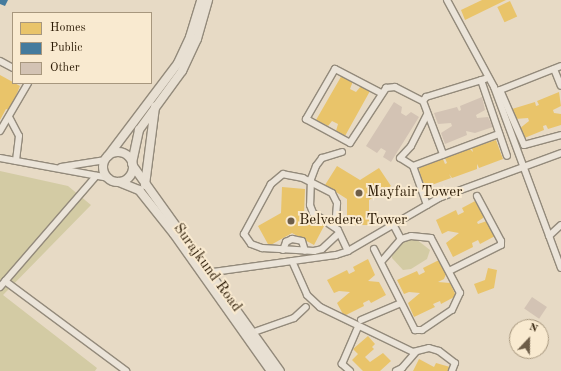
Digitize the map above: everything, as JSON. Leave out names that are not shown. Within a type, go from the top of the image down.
[{"type":"main road","points":[[204,1],[197,39],[184,67],[139,130],[133,165],[128,178],[120,182],[109,178],[103,169],[107,158],[178,63],[190,38],[204,1]]},
{"type":"main road","points":[[145,185],[156,106]]},
{"type":"main road","points":[[107,158],[122,152],[133,165]]},
{"type":"main road","name":"Surajkund Road","points":[[133,165],[145,185],[211,272],[280,371]]},
{"type":"main road","name":"Surajkund Road","points":[[120,182],[139,190],[202,273],[270,371]]},
{"type":"street","points":[[447,0],[489,77],[561,268]]},
{"type":"street","points":[[0,61],[12,67]]},
{"type":"street","points":[[561,66],[500,90],[524,145],[561,135]]},
{"type":"street","points":[[381,93],[335,69],[306,119],[350,143],[381,93],[386,88],[395,87],[423,101],[443,154]]},
{"type":"street","points":[[554,69],[561,86]]},
{"type":"street","points":[[423,101],[426,98],[489,77]]},
{"type":"street","points":[[482,80],[507,156]]},
{"type":"street","points":[[0,131],[27,84]]},
{"type":"street","points":[[427,205],[413,166],[400,158],[411,146],[428,114]]},
{"type":"street","points":[[9,117],[19,136],[16,161]]},
{"type":"street","points":[[413,166],[499,134]]},
{"type":"street","points":[[342,152],[322,158],[316,166],[310,182],[311,209],[335,227],[348,251]]},
{"type":"street","points":[[202,273],[292,261],[348,251],[394,226],[427,205],[561,153]]},
{"type":"street","points":[[0,158],[109,178]]},
{"type":"street","points":[[54,168],[107,158]]},
{"type":"street","points":[[335,227],[336,198],[325,188],[296,176],[279,175],[245,229],[246,240],[250,244],[269,250],[305,251],[322,249],[339,233]]},
{"type":"street","points":[[0,287],[96,176]]},
{"type":"street","points":[[449,272],[501,245],[501,241],[477,196]]},
{"type":"street","points":[[549,236],[561,225]]},
{"type":"street","points":[[394,226],[401,239]]},
{"type":"street","points":[[374,249],[415,330],[422,330],[450,312],[460,293],[431,238],[411,236],[401,239],[381,262]]},
{"type":"street","points":[[283,250],[286,242],[292,239],[302,241],[305,251]]},
{"type":"street","points":[[292,261],[311,300],[358,327],[416,352]]},
{"type":"street","points":[[5,281],[126,371]]},
{"type":"street","points":[[361,320],[401,303]]},
{"type":"street","points":[[254,332],[294,318],[306,307]]},
{"type":"street","points":[[350,371],[342,364],[358,327]]},
{"type":"street","points":[[396,371],[402,368],[416,352],[429,348],[439,351],[455,363],[452,371]]},
{"type":"shaded area","points":[[0,171],[68,186],[91,205],[3,295],[97,368],[95,371],[0,371]]},
{"type":"shaded area","points":[[406,238],[416,239],[430,250],[427,259],[411,269],[403,270],[392,258],[392,251]]},
{"type":"building: Homes","points":[[482,0],[506,0],[465,20],[461,10]]},
{"type":"building: Homes","points":[[510,1],[517,16],[504,22],[497,7]]},
{"type":"building: Homes","points":[[0,75],[12,82],[12,84],[20,86],[10,110],[6,109],[0,120]]},
{"type":"building: Homes","points":[[342,75],[353,81],[350,89],[356,92],[361,86],[370,91],[345,136],[336,131],[338,124],[332,121],[328,126],[316,120]]},
{"type":"building: Homes","points":[[559,92],[561,106],[553,110],[554,113],[561,114],[561,125],[548,129],[546,125],[543,126],[544,130],[522,139],[519,129],[529,121],[528,118],[515,119],[512,109],[535,102],[536,106],[539,105],[537,101]]},
{"type":"building: Homes","points":[[496,140],[503,159],[479,168],[477,164],[477,169],[452,178],[449,174],[451,178],[426,187],[424,182],[422,183],[419,168],[443,159],[445,164],[447,163],[445,158],[470,149],[473,152],[472,148]]},
{"type":"building: Homes","name":"Mayfair Tower","points":[[337,166],[360,180],[379,168],[391,186],[369,200],[369,225],[347,225],[347,199],[325,185]]},
{"type":"building: Homes","name":"Belvedere Tower","points":[[282,187],[305,189],[304,215],[324,226],[314,245],[292,233],[269,246],[258,226],[281,213]]},
{"type":"building: Homes","points":[[477,200],[484,214],[483,218],[477,222],[478,224],[487,221],[495,236],[480,244],[478,240],[472,243],[473,247],[453,257],[446,243],[459,233],[448,231],[442,234],[436,220],[456,210],[458,215],[464,212],[462,208]]},
{"type":"building: Homes","points":[[368,259],[375,275],[368,281],[379,282],[386,295],[371,303],[369,300],[363,303],[364,306],[344,316],[337,303],[350,292],[339,291],[334,293],[327,280],[347,270],[349,274],[355,271],[353,267]]},
{"type":"building: Homes","points":[[439,260],[446,274],[444,279],[438,282],[450,283],[456,296],[441,304],[440,301],[433,304],[435,307],[414,317],[408,303],[420,293],[409,292],[404,294],[397,280],[417,271],[419,275],[425,272],[423,268]]},
{"type":"building: Homes","points":[[488,268],[497,270],[494,288],[478,294],[474,284],[485,280]]},
{"type":"building: Homes","points":[[368,336],[375,344],[372,347],[374,349],[365,357],[370,362],[383,353],[391,361],[380,371],[363,371],[352,360],[358,354],[353,349]]},
{"type":"building: Homes","points":[[419,359],[434,367],[436,363],[450,367],[448,371],[413,371]]},
{"type":"building: Public","points":[[0,0],[8,0],[5,6],[0,4]]},
{"type":"building: Other","points":[[482,97],[485,110],[476,115],[477,118],[488,117],[493,127],[475,133],[466,131],[467,135],[445,144],[441,133],[452,126],[451,123],[438,124],[434,113],[457,107],[459,111],[461,110],[460,106]]},
{"type":"building: Other","points":[[394,102],[402,107],[401,113],[406,116],[411,112],[419,117],[391,162],[383,157],[386,151],[381,148],[377,153],[366,146]]},
{"type":"building: Other","points":[[532,297],[547,307],[539,319],[524,309]]},
{"type":"place","name":"Mayfair Tower","points":[[359,193]]},
{"type":"place","name":"Belvedere Tower","points":[[291,221]]}]
